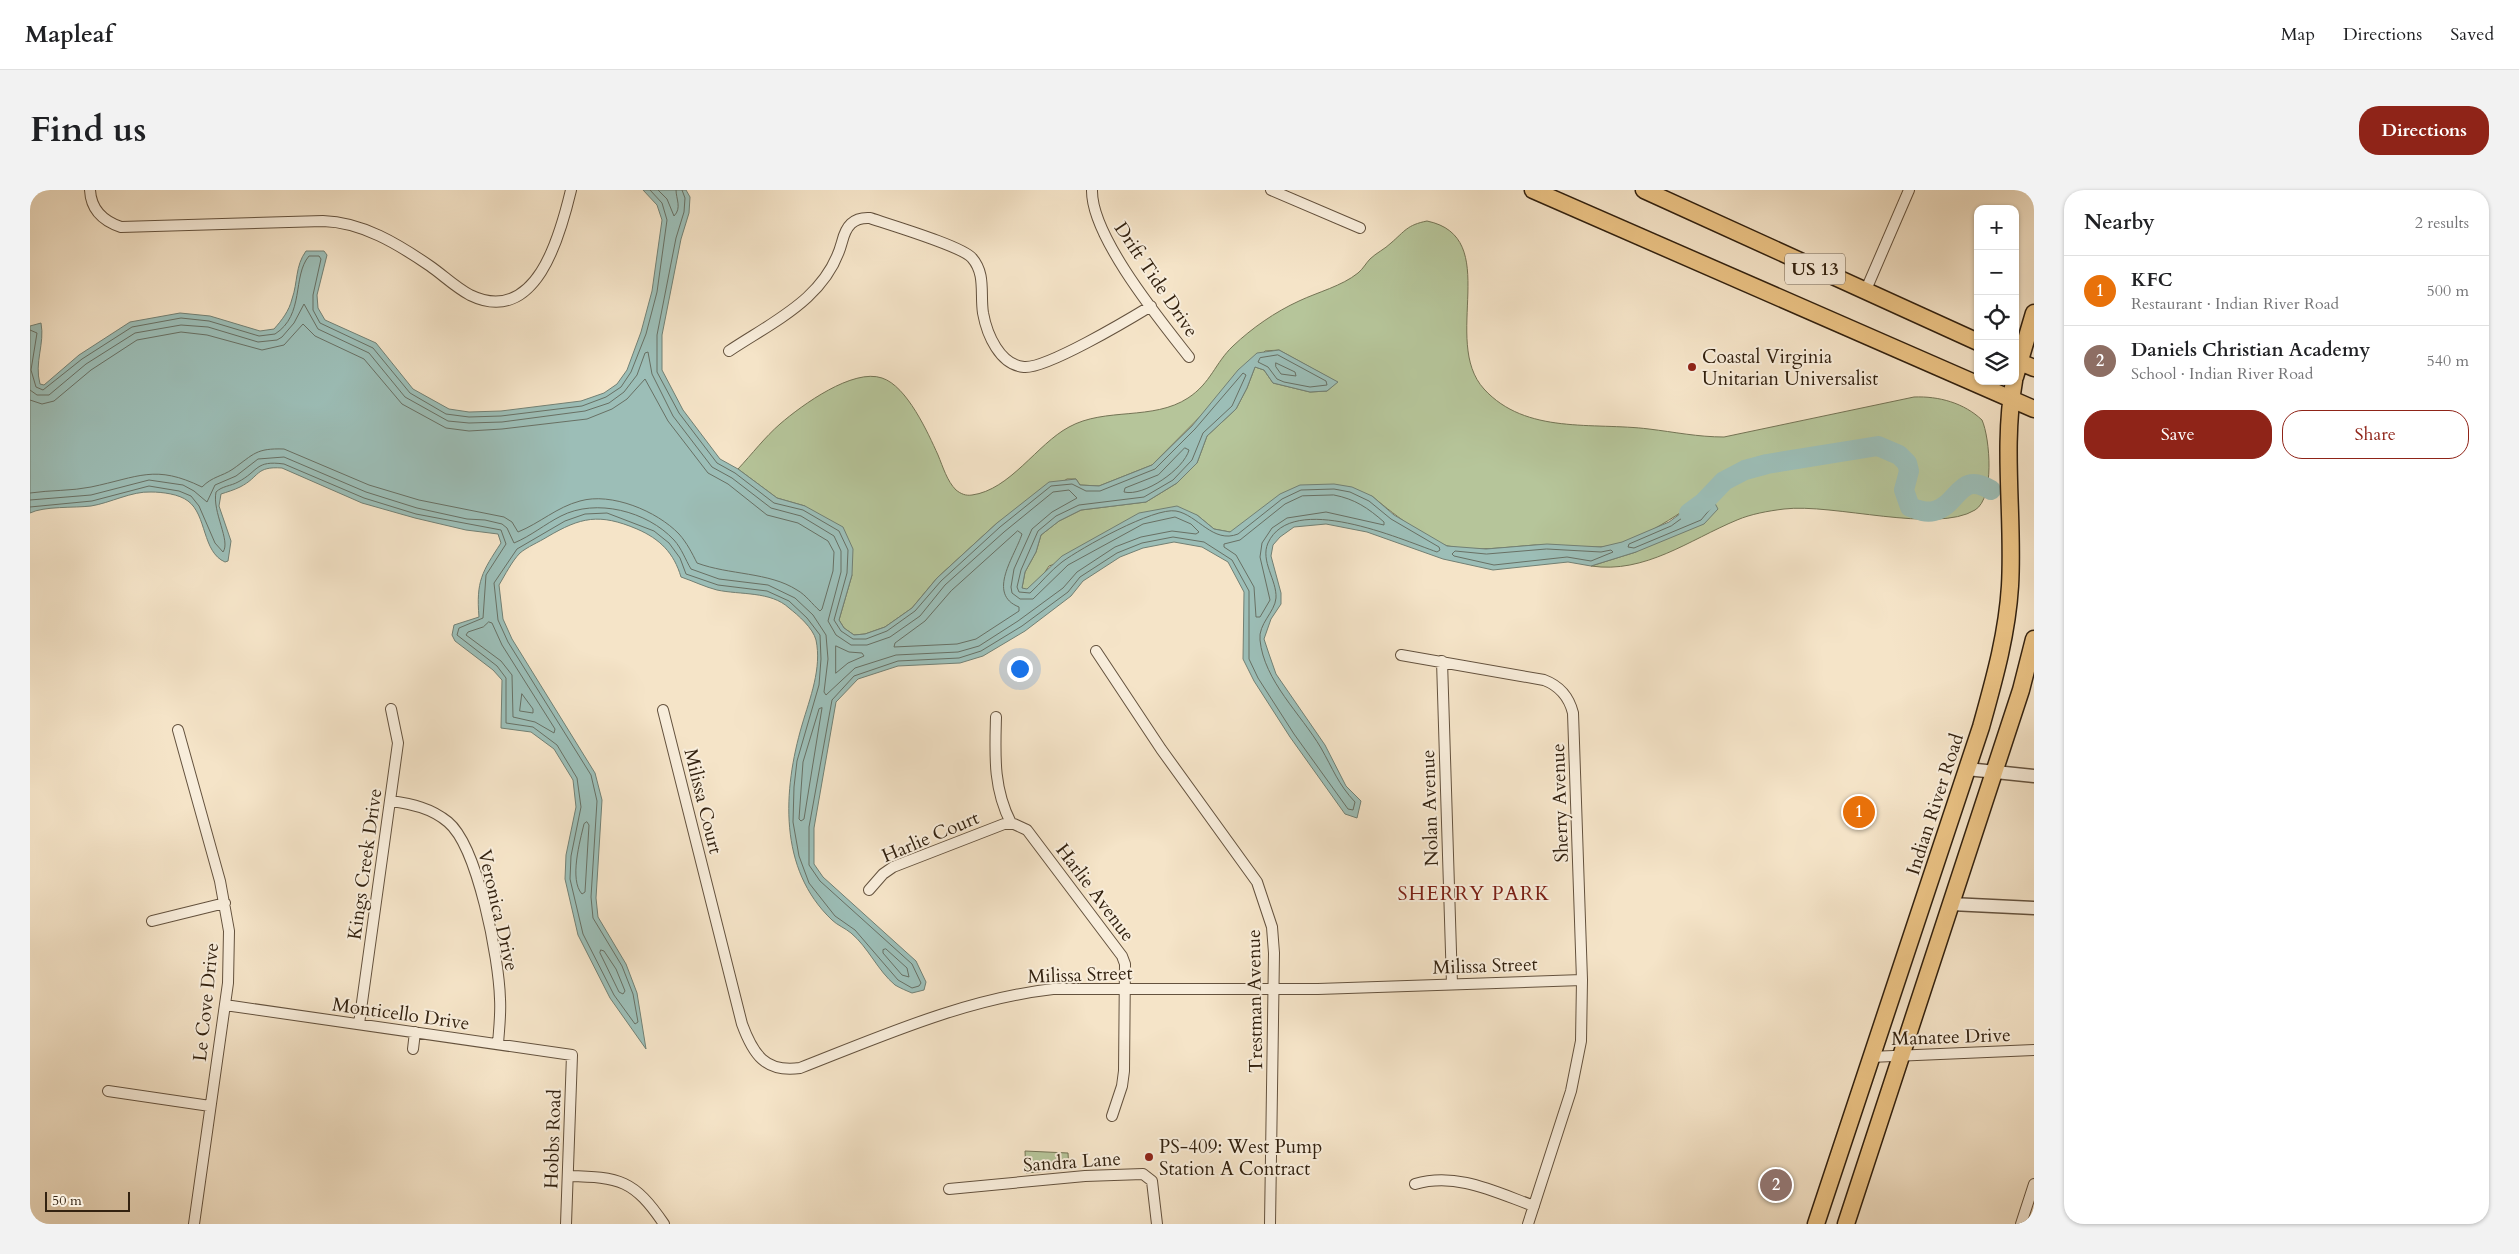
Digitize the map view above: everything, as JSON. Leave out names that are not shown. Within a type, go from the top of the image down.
[{"type":"main road","name":"US 13","points":[[1533,190],[2034,409]]},
{"type":"main road","name":"US 13","points":[[1650,191],[1865,292],[1974,340]]},
{"type":"main road","points":[[2021,367],[2034,313]]},
{"type":"main road","name":"Indian River Road","points":[[1816,1224],[1967,769],[1999,662],[2010,586],[2014,385]]},
{"type":"main road","points":[[1846,1224],[2022,690],[2034,639]]},
{"type":"street","points":[[90,190],[92,203],[97,212],[103,219],[121,227],[323,221],[353,224],[392,242],[471,295],[496,301],[518,296],[535,282],[555,243],[570,190]]},
{"type":"street","name":"Drift Tide Drive","points":[[1092,190],[1093,206],[1098,222],[1151,306],[1189,357]]},
{"type":"street","points":[[1271,190],[1360,228]]},
{"type":"street","points":[[1296,201],[1301,190]]},
{"type":"street","points":[[1865,292],[1909,190]]},
{"type":"street","points":[[729,351],[815,292],[832,269],[845,230],[850,224],[862,218],[870,218],[954,246],[972,257],[982,280],[983,314],[991,336],[1007,361],[1025,367],[1034,367],[1110,330],[1151,306]]},
{"type":"street","name":"Trestman Avenue","points":[[1096,651],[1160,749],[1257,882],[1272,927],[1274,990],[1270,1224]]},
{"type":"street","name":"Sherry Avenue","points":[[1401,655],[1544,680],[1561,690],[1570,704],[1573,714],[1582,980],[1581,1041],[1577,1069],[1528,1224]]},
{"type":"street","name":"Nolan Avenue","points":[[1442,661],[1452,984]]},
{"type":"street","name":"Kings Creek Drive","points":[[359,1024],[398,743],[397,727],[391,709]]},
{"type":"street","name":"Milissa Court","points":[[663,710],[711,902]]},
{"type":"street","points":[[996,717],[994,767],[1003,809],[1010,824]]},
{"type":"street","name":"Le Cove Drive","points":[[178,730],[225,903],[230,957],[194,1224]]},
{"type":"street","points":[[1967,769],[1994,774],[2034,776]]},
{"type":"street","name":"Veronica Drive","points":[[391,801],[427,808],[435,812],[449,822],[461,836],[469,851],[484,902],[498,974],[500,1021],[498,1044]]},
{"type":"street","name":"Harlie Court","points":[[870,890],[883,874],[893,867],[1010,824]]},
{"type":"street","name":"Harlie Avenue","points":[[1010,824],[1027,830],[1122,956],[1125,964],[1124,1071],[1122,1086],[1112,1116]]},
{"type":"street","name":"Milissa Street","points":[[711,902],[748,1041],[762,1060],[779,1068],[800,1068],[883,1035],[996,998],[1053,989],[1274,990],[1582,980]]},
{"type":"street","points":[[152,921],[225,903]]},
{"type":"street","points":[[1951,904],[2034,908]]},
{"type":"street","name":"Monticello Drive","points":[[225,1005],[572,1055]]},
{"type":"street","points":[[413,1049],[415,1032]]},
{"type":"street","name":"Manatee Drive","points":[[1870,1057],[2034,1050]]},
{"type":"street","name":"Hobbs Road","points":[[566,1224],[572,1055]]},
{"type":"street","points":[[108,1091],[210,1106]]},
{"type":"street","name":"Sandra Lane","points":[[949,1189],[1085,1176],[1143,1174],[1152,1181],[1157,1224]]},
{"type":"street","points":[[568,1176],[602,1177],[629,1185],[640,1193],[664,1224]]},
{"type":"street","points":[[1415,1184],[1442,1180],[1458,1181],[1534,1206]]},
{"type":"street","points":[[2021,1224],[2033,1191]]},
{"type":"green space","points":[[1427,221],[1450,231],[1462,247],[1467,269],[1467,345],[1472,369],[1484,389],[1501,404],[1520,414],[1561,424],[1628,427],[1724,437],[1914,397],[1942,399],[1967,409],[1982,420],[1989,453],[1986,493],[1975,510],[1958,517],[1936,519],[1910,519],[1805,508],[1754,514],[1737,520],[1666,554],[1630,565],[1611,567],[1591,566],[1636,552],[1704,496],[1655,528],[1627,541],[1613,545],[1592,547],[1535,545],[1480,549],[1459,548],[1440,543],[1408,524],[1372,496],[1230,532],[1214,529],[1197,515],[1049,566],[1043,575],[1027,590],[1022,588],[1025,572],[1036,552],[1041,535],[1059,521],[1081,510],[1146,502],[1177,483],[1197,463],[1207,436],[1236,409],[1255,367],[1264,370],[1273,383],[1310,392],[1327,391],[1337,382],[1279,350],[1265,351],[1152,465],[1099,486],[1080,485],[1076,479],[1067,479],[997,523],[937,578],[912,608],[885,627],[865,634],[854,635],[844,628],[839,620],[852,575],[805,506],[777,498],[738,469],[774,429],[801,407],[843,383],[870,376],[882,378],[891,383],[908,400],[916,411],[948,478],[956,490],[968,495],[986,491],[999,485],[1011,476],[1046,444],[1069,427],[1098,417],[1160,409],[1188,398],[1208,379],[1227,352],[1256,327],[1290,305],[1352,278],[1372,257],[1407,229],[1415,224]]},
{"type":"green space","points":[[1025,1151],[1068,1153],[1069,1169],[1026,1173]]},
{"type":"water","points":[[643,190],[686,190],[690,197],[689,213],[681,239],[662,335],[662,370],[683,410],[720,459],[738,469],[777,498],[805,506],[843,527],[853,549],[852,575],[839,620],[844,628],[854,635],[865,634],[885,627],[912,608],[937,578],[997,523],[1049,482],[1076,479],[1080,485],[1099,486],[1152,465],[1192,426],[1238,370],[1257,353],[1279,350],[1338,382],[1327,391],[1310,392],[1273,383],[1264,370],[1255,367],[1236,409],[1207,436],[1197,463],[1177,483],[1146,502],[1081,510],[1059,521],[1041,535],[1036,552],[1025,572],[1022,588],[1027,589],[1062,556],[1139,513],[1177,506],[1197,515],[1214,529],[1230,532],[1280,494],[1300,485],[1334,484],[1352,487],[1372,496],[1394,515],[1447,546],[1486,549],[1547,544],[1601,547],[1622,542],[1669,522],[1704,496],[1711,496],[1718,509],[1704,524],[1636,552],[1591,566],[1568,562],[1493,570],[1443,559],[1367,532],[1326,524],[1294,527],[1280,537],[1273,545],[1271,556],[1281,593],[1281,604],[1271,619],[1264,639],[1276,674],[1325,745],[1346,786],[1361,801],[1357,818],[1345,814],[1290,737],[1254,681],[1243,659],[1244,592],[1228,562],[1202,547],[1174,542],[1143,548],[1120,557],[1083,581],[1071,596],[1025,631],[983,656],[960,663],[898,666],[858,679],[836,702],[814,828],[814,864],[823,877],[916,961],[926,982],[924,990],[912,993],[895,985],[863,945],[849,931],[832,920],[814,900],[802,877],[794,853],[790,828],[791,776],[802,725],[812,694],[817,661],[816,640],[809,626],[789,608],[773,599],[755,594],[717,590],[681,577],[670,554],[659,542],[653,537],[624,524],[601,519],[590,519],[559,530],[523,551],[511,564],[499,585],[503,619],[512,639],[595,773],[602,800],[596,898],[598,917],[626,964],[637,993],[646,1049],[610,998],[578,935],[565,879],[566,855],[576,807],[573,780],[554,749],[531,732],[501,728],[502,680],[493,670],[455,641],[452,635],[454,625],[479,617],[478,594],[480,585],[489,562],[501,543],[498,534],[466,530],[362,503],[282,468],[262,470],[240,487],[221,494],[219,506],[231,541],[228,561],[225,562],[212,550],[199,515],[194,507],[188,501],[175,495],[160,492],[144,492],[91,506],[51,508],[30,513],[30,326],[41,323],[42,338],[38,376],[40,384],[44,385],[79,355],[130,322],[180,313],[210,316],[260,331],[274,329],[289,307],[302,257],[306,251],[324,251],[327,255],[317,295],[318,308],[325,320],[376,343],[413,389],[449,409],[469,412],[501,411],[581,401],[604,393],[617,384],[627,370],[641,332],[652,291],[662,220],[657,205]]},
{"type":"waterway","points":[[1689,513],[1704,502],[1724,481],[1745,470],[1767,464],[1878,446],[1899,455],[1907,463],[1909,471],[1904,490],[1910,507],[1934,511],[1942,508],[1965,486],[1972,484],[1991,490]]},
{"type":"place","name":"Coastal Virginia Unitarian Universalist","points":[[1692,367]]},
{"type":"place","name":"KFC","points":[[1859,812]]},
{"type":"place","name":"PS-409: West Pump Station A Contract","points":[[1149,1157]]},
{"type":"place","name":"Daniels Christian Academy","points":[[1776,1185]]},
{"type":"district","name":"SHERRY PARK","points":[[1474,893]]}]
